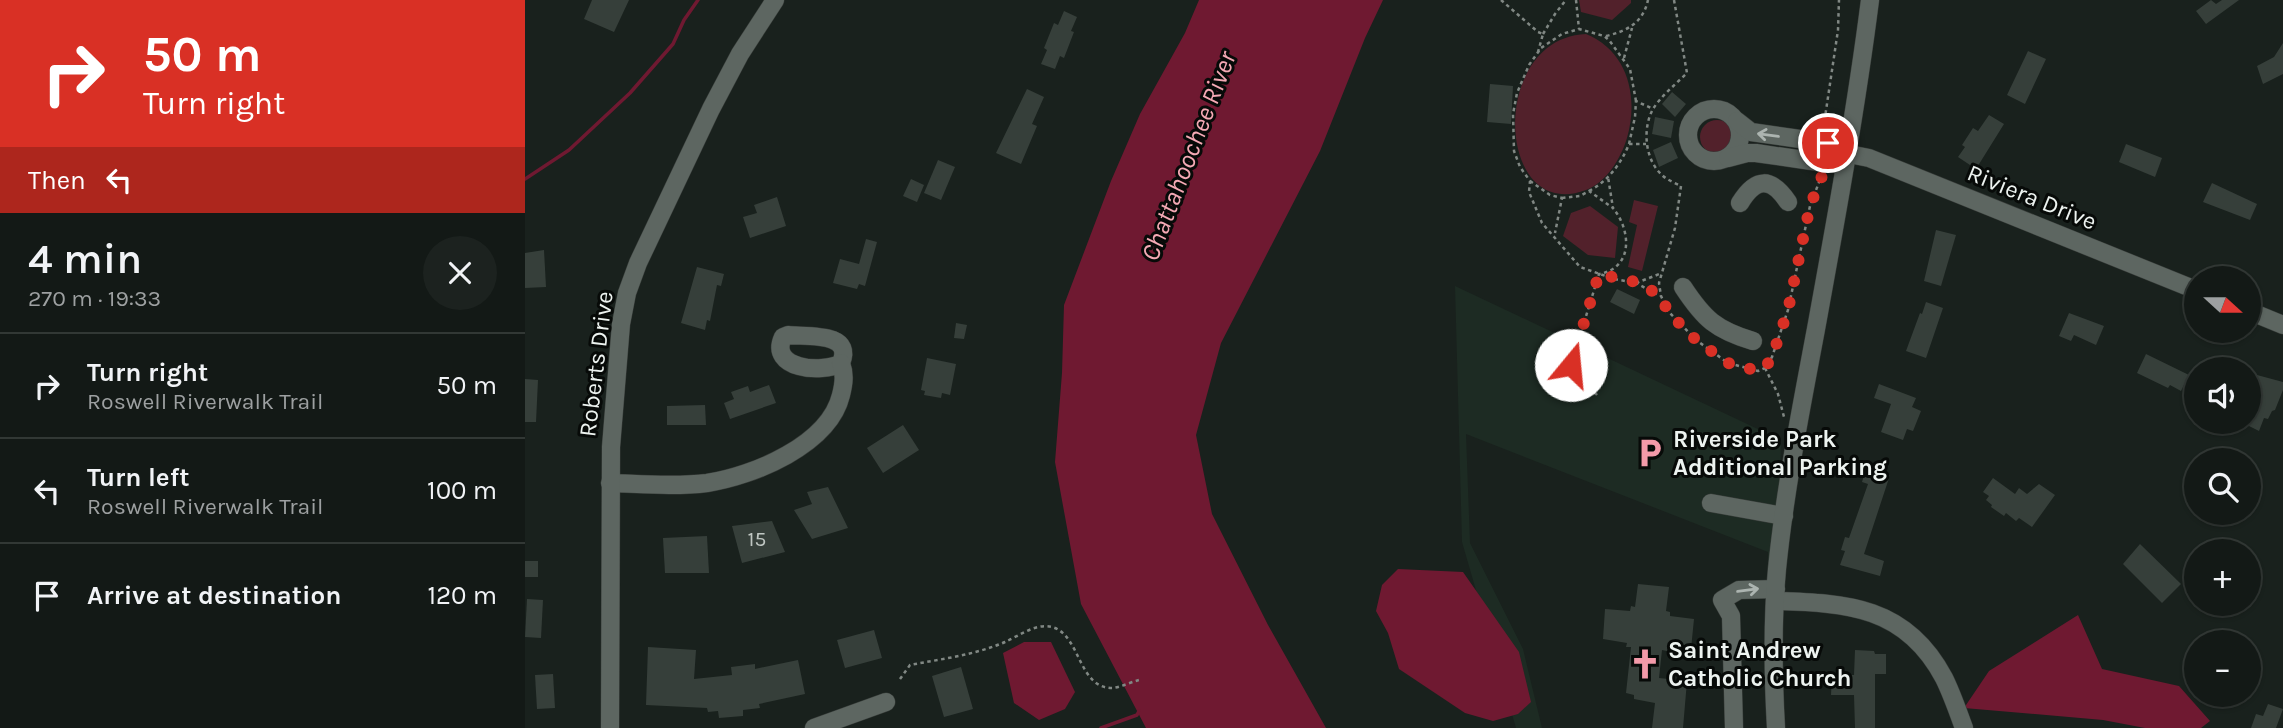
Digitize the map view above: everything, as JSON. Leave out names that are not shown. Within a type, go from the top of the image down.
[{"type":"street","name":"Roberts Drive","points":[[610,728],[610,483],[620,337],[627,292],[638,263],[711,109],[740,54],[775,0]]},
{"type":"street","points":[[1776,728],[1773,663],[1775,595],[1784,516],[1849,154],[1870,0]]},
{"type":"street","points":[[1728,158],[1736,150],[1740,140],[1737,121],[1731,114],[1716,109],[1703,111],[1694,118],[1688,137],[1690,147],[1706,161],[1717,162],[1756,153],[1825,163],[1849,154]]},
{"type":"street","name":"Riviera Drive","points":[[1737,121],[1745,129],[1758,133],[1828,143],[1849,154],[1868,158],[2184,285]]},
{"type":"street","points":[[1740,203],[1748,190],[1758,184],[1770,183],[1780,189],[1788,202]]},
{"type":"street","points":[[1683,287],[1696,307],[1714,316],[1727,334],[1753,341]]},
{"type":"street","points":[[2261,316],[2283,325]]},
{"type":"street","points":[[610,483],[682,485],[707,482],[743,475],[776,461],[813,438],[831,418],[844,380],[841,363]]},
{"type":"street","points":[[1711,503],[1784,516]]},
{"type":"street","points":[[1734,728],[1731,615],[1723,600],[1731,593],[1746,589],[1848,605],[1873,612],[1896,624],[1916,640],[1931,658],[1945,682],[1964,728]]},
{"type":"street","points":[[814,728],[886,702]]},
{"type":"path","points":[[1501,0],[1543,34]]},
{"type":"path","points":[[1566,0],[1543,34],[1537,53],[1522,78],[1513,114],[1514,151],[1520,167],[1530,181],[1550,195],[1562,198],[1580,196],[1589,191],[1608,177],[1629,144],[1636,101],[1630,69],[1604,36]]},
{"type":"path","points":[[1576,0],[1579,29]]},
{"type":"path","points":[[1624,60],[1632,27],[1648,0]]},
{"type":"path","points":[[1674,0],[1687,73],[1653,109],[1647,125],[1646,144],[1649,156],[1661,174],[1681,186],[1675,228],[1659,290],[1668,312],[1696,340],[1728,363],[1758,371],[1765,368],[1772,357],[1788,310],[1810,206],[1825,163]]},
{"type":"path","points":[[1828,143],[1830,131],[1824,124],[1838,30],[1839,0]]},
{"type":"path","points":[[1537,53],[1550,40],[1579,29],[1604,36],[1632,27]]},
{"type":"path","points":[[1636,101],[1653,109]]},
{"type":"path","points":[[1629,144],[1646,144]]},
{"type":"path","points":[[1599,274],[1621,265],[1625,256],[1626,230],[1613,208],[1608,177]]},
{"type":"path","points":[[1530,181],[1529,192],[1542,222],[1580,267],[1636,282],[1661,296]]},
{"type":"path","points":[[1589,191],[1613,208]]},
{"type":"path","points":[[1554,234],[1562,198]]},
{"type":"path","points":[[1636,282],[1662,273]]},
{"type":"path","points":[[1597,395],[1571,365],[1599,274]]},
{"type":"path","points":[[900,679],[910,666],[988,649],[1031,629],[1049,626],[1060,631],[1068,640],[1090,678],[1111,688],[1139,680]]},
{"type":"shaded area","points":[[1579,0],[1631,0],[1631,3],[1612,20],[1581,12]]},
{"type":"shaded area","points":[[1586,34],[1612,52],[1627,77],[1632,107],[1627,138],[1612,169],[1600,182],[1586,190],[1556,193],[1534,181],[1520,157],[1515,126],[1519,94],[1532,65],[1554,43]]},
{"type":"shaded area","points":[[1717,120],[1729,125],[1734,137],[1729,149],[1717,154],[1705,149],[1700,137],[1705,125]]},
{"type":"shaded area","points":[[1634,200],[1658,206],[1642,271],[1628,267],[1637,225],[1629,222]]},
{"type":"shaded area","points":[[1590,206],[1618,227],[1615,258],[1588,255],[1563,236],[1571,213]]},
{"type":"shaded area","points":[[1455,286],[1781,440],[1778,571],[1766,679],[1768,552],[1466,434],[1470,543],[1523,649],[1542,728],[1516,728],[1462,542]]},
{"type":"water","name":"Chattahoochee River","points":[[1199,0],[1383,0],[1320,151],[1221,343],[1196,435],[1212,514],[1268,625],[1326,728],[1146,728],[1081,604],[1055,462],[1064,305],[1111,181],[1140,114],[1185,33]]},
{"type":"water","points":[[1398,569],[1463,572],[1519,652],[1531,702],[1518,714],[1493,721],[1465,713],[1399,669],[1388,633],[1376,611],[1382,585]]},
{"type":"water","points":[[2078,615],[2102,669],[2179,686],[2184,692],[2184,707],[2198,707],[2210,721],[2201,728],[2145,728],[2103,720],[1964,708],[1989,671]]},
{"type":"water","points":[[1024,642],[1051,642],[1075,692],[1065,709],[1039,720],[1014,703],[1003,653]]},
{"type":"building","points":[[592,0],[629,0],[614,32],[584,19]]},
{"type":"building","points":[[2211,0],[2216,4],[2222,0],[2239,0],[2206,24],[2196,11]]},
{"type":"building","points":[[1064,11],[1077,17],[1064,58],[1060,56],[1055,69],[1041,64],[1054,23],[1058,25]]},
{"type":"building","points":[[2283,43],[2283,74],[2263,84],[2257,66],[2274,57]]},
{"type":"building","points":[[2028,51],[2046,59],[2025,104],[2007,95]]},
{"type":"building","points":[[1490,84],[1513,86],[1511,124],[1487,122]]},
{"type":"building","points":[[1027,89],[1044,97],[1032,124],[1037,126],[1021,164],[996,153]]},
{"type":"building","points":[[1672,92],[1686,104],[1675,117],[1662,104]]},
{"type":"building","points":[[1989,115],[2004,124],[1976,169],[1958,157],[1973,128],[1978,131]]},
{"type":"building","points":[[1655,117],[1674,121],[1671,138],[1652,134]]},
{"type":"building","points":[[1671,142],[1678,158],[1659,167],[1653,150]]},
{"type":"building","points":[[2126,144],[2162,158],[2155,177],[2119,162]]},
{"type":"building","points":[[938,160],[955,167],[941,200],[924,193]]},
{"type":"building","points":[[911,179],[924,185],[917,202],[903,196]]},
{"type":"building","points":[[2212,183],[2257,204],[2250,220],[2203,202]]},
{"type":"building","points":[[777,197],[786,226],[750,238],[743,217],[757,213],[754,205]]},
{"type":"building","points":[[1936,230],[1956,235],[1941,286],[1924,281]]},
{"type":"building","points":[[866,239],[877,242],[865,286],[859,284],[857,289],[833,283],[840,259],[859,264]]},
{"type":"building","points":[[544,250],[546,287],[525,288],[525,253]]},
{"type":"building","points":[[697,267],[724,274],[721,286],[717,285],[710,321],[707,320],[705,330],[681,323]]},
{"type":"building","points":[[1617,289],[1640,300],[1634,314],[1610,302]]},
{"type":"building","points":[[1926,302],[1943,308],[1926,358],[1906,351]]},
{"type":"building","points":[[2069,313],[2104,326],[2096,345],[2074,335],[2071,341],[2059,336]]},
{"type":"building","points":[[956,323],[967,325],[964,339],[954,338]]},
{"type":"building","points":[[2146,354],[2184,373],[2184,385],[2181,391],[2170,385],[2168,388],[2137,373]]},
{"type":"building","points":[[927,358],[956,364],[950,395],[942,393],[941,398],[924,395],[925,391],[921,390]]},
{"type":"building","points":[[2261,376],[2283,382],[2283,390],[2275,410],[2268,419],[2264,418],[2261,426]]},
{"type":"building","points":[[525,379],[538,380],[536,422],[525,422]]},
{"type":"building","points":[[1879,384],[1916,398],[1912,407],[1921,411],[1913,431],[1907,429],[1903,440],[1881,432],[1891,404],[1874,398]]},
{"type":"building","points":[[769,385],[776,403],[730,419],[724,403],[734,399],[731,392],[748,386],[750,392]]},
{"type":"building","points":[[705,405],[706,425],[667,425],[667,406]]},
{"type":"building","points":[[903,425],[919,450],[883,473],[867,448]]},
{"type":"building","points":[[1866,468],[1890,475],[1864,554],[1884,561],[1880,576],[1840,565],[1845,551],[1841,550],[1845,537],[1849,538],[1868,484],[1862,482]]},
{"type":"building","points":[[1993,478],[2015,494],[2019,488],[2027,494],[2039,484],[2055,495],[2032,527],[2019,518],[2016,521],[2006,513],[2004,516],[1991,507],[1986,500],[1989,496],[1983,492]]},
{"type":"building","points":[[828,487],[848,528],[812,539],[794,510],[812,504],[807,492]]},
{"type":"building","points":[[772,521],[785,552],[742,563],[732,526]]},
{"type":"building","points":[[707,536],[709,573],[665,573],[663,538]]},
{"type":"building","points":[[2140,544],[2181,584],[2162,603],[2123,564]]},
{"type":"building","points":[[525,561],[538,561],[538,577],[525,577]]},
{"type":"building","name":"Saint Andrew Catholic Church","points":[[1638,584],[1669,587],[1666,611],[1670,612],[1670,616],[1694,619],[1691,649],[1667,647],[1667,651],[1662,650],[1659,678],[1687,681],[1683,728],[1652,728],[1655,703],[1634,699],[1634,695],[1626,693],[1631,647],[1626,647],[1627,643],[1603,639],[1605,609],[1630,611],[1631,606],[1635,607]]},
{"type":"building","points":[[527,599],[543,600],[541,638],[525,637]]},
{"type":"building","points":[[874,630],[882,658],[845,668],[837,640]]},
{"type":"building","points":[[648,647],[696,650],[694,679],[732,675],[731,667],[755,664],[755,669],[798,660],[805,694],[759,704],[760,708],[743,710],[743,716],[719,718],[718,711],[708,712],[707,708],[646,705]]},
{"type":"building","points":[[1855,650],[1886,654],[1886,674],[1875,674],[1875,728],[1855,728],[1854,695],[1831,695],[1832,675],[1854,675]]},
{"type":"building","points":[[961,667],[973,709],[944,717],[932,676]]},
{"type":"building","points":[[553,674],[555,708],[537,709],[535,675]]},
{"type":"building","points":[[2268,704],[2283,709],[2276,728],[2251,728],[2256,714],[2263,716]]},
{"type":"waterway","points":[[525,179],[569,150],[630,93],[673,44],[684,20],[698,0]]},
{"type":"waterway","points":[[1101,728],[1137,715],[1139,711]]},
{"type":"place","name":"Riverside Park Additional Parking","points":[[1650,453]]},
{"type":"place","name":"Saint Andrew Catholic Church","points":[[1645,664]]},
{"type":"route","points":[[1571,365],[1599,274],[1636,282],[1661,296],[1668,312],[1696,340],[1728,363],[1758,371],[1765,368],[1772,357],[1788,310],[1810,206],[1824,171],[1828,143]]}]
